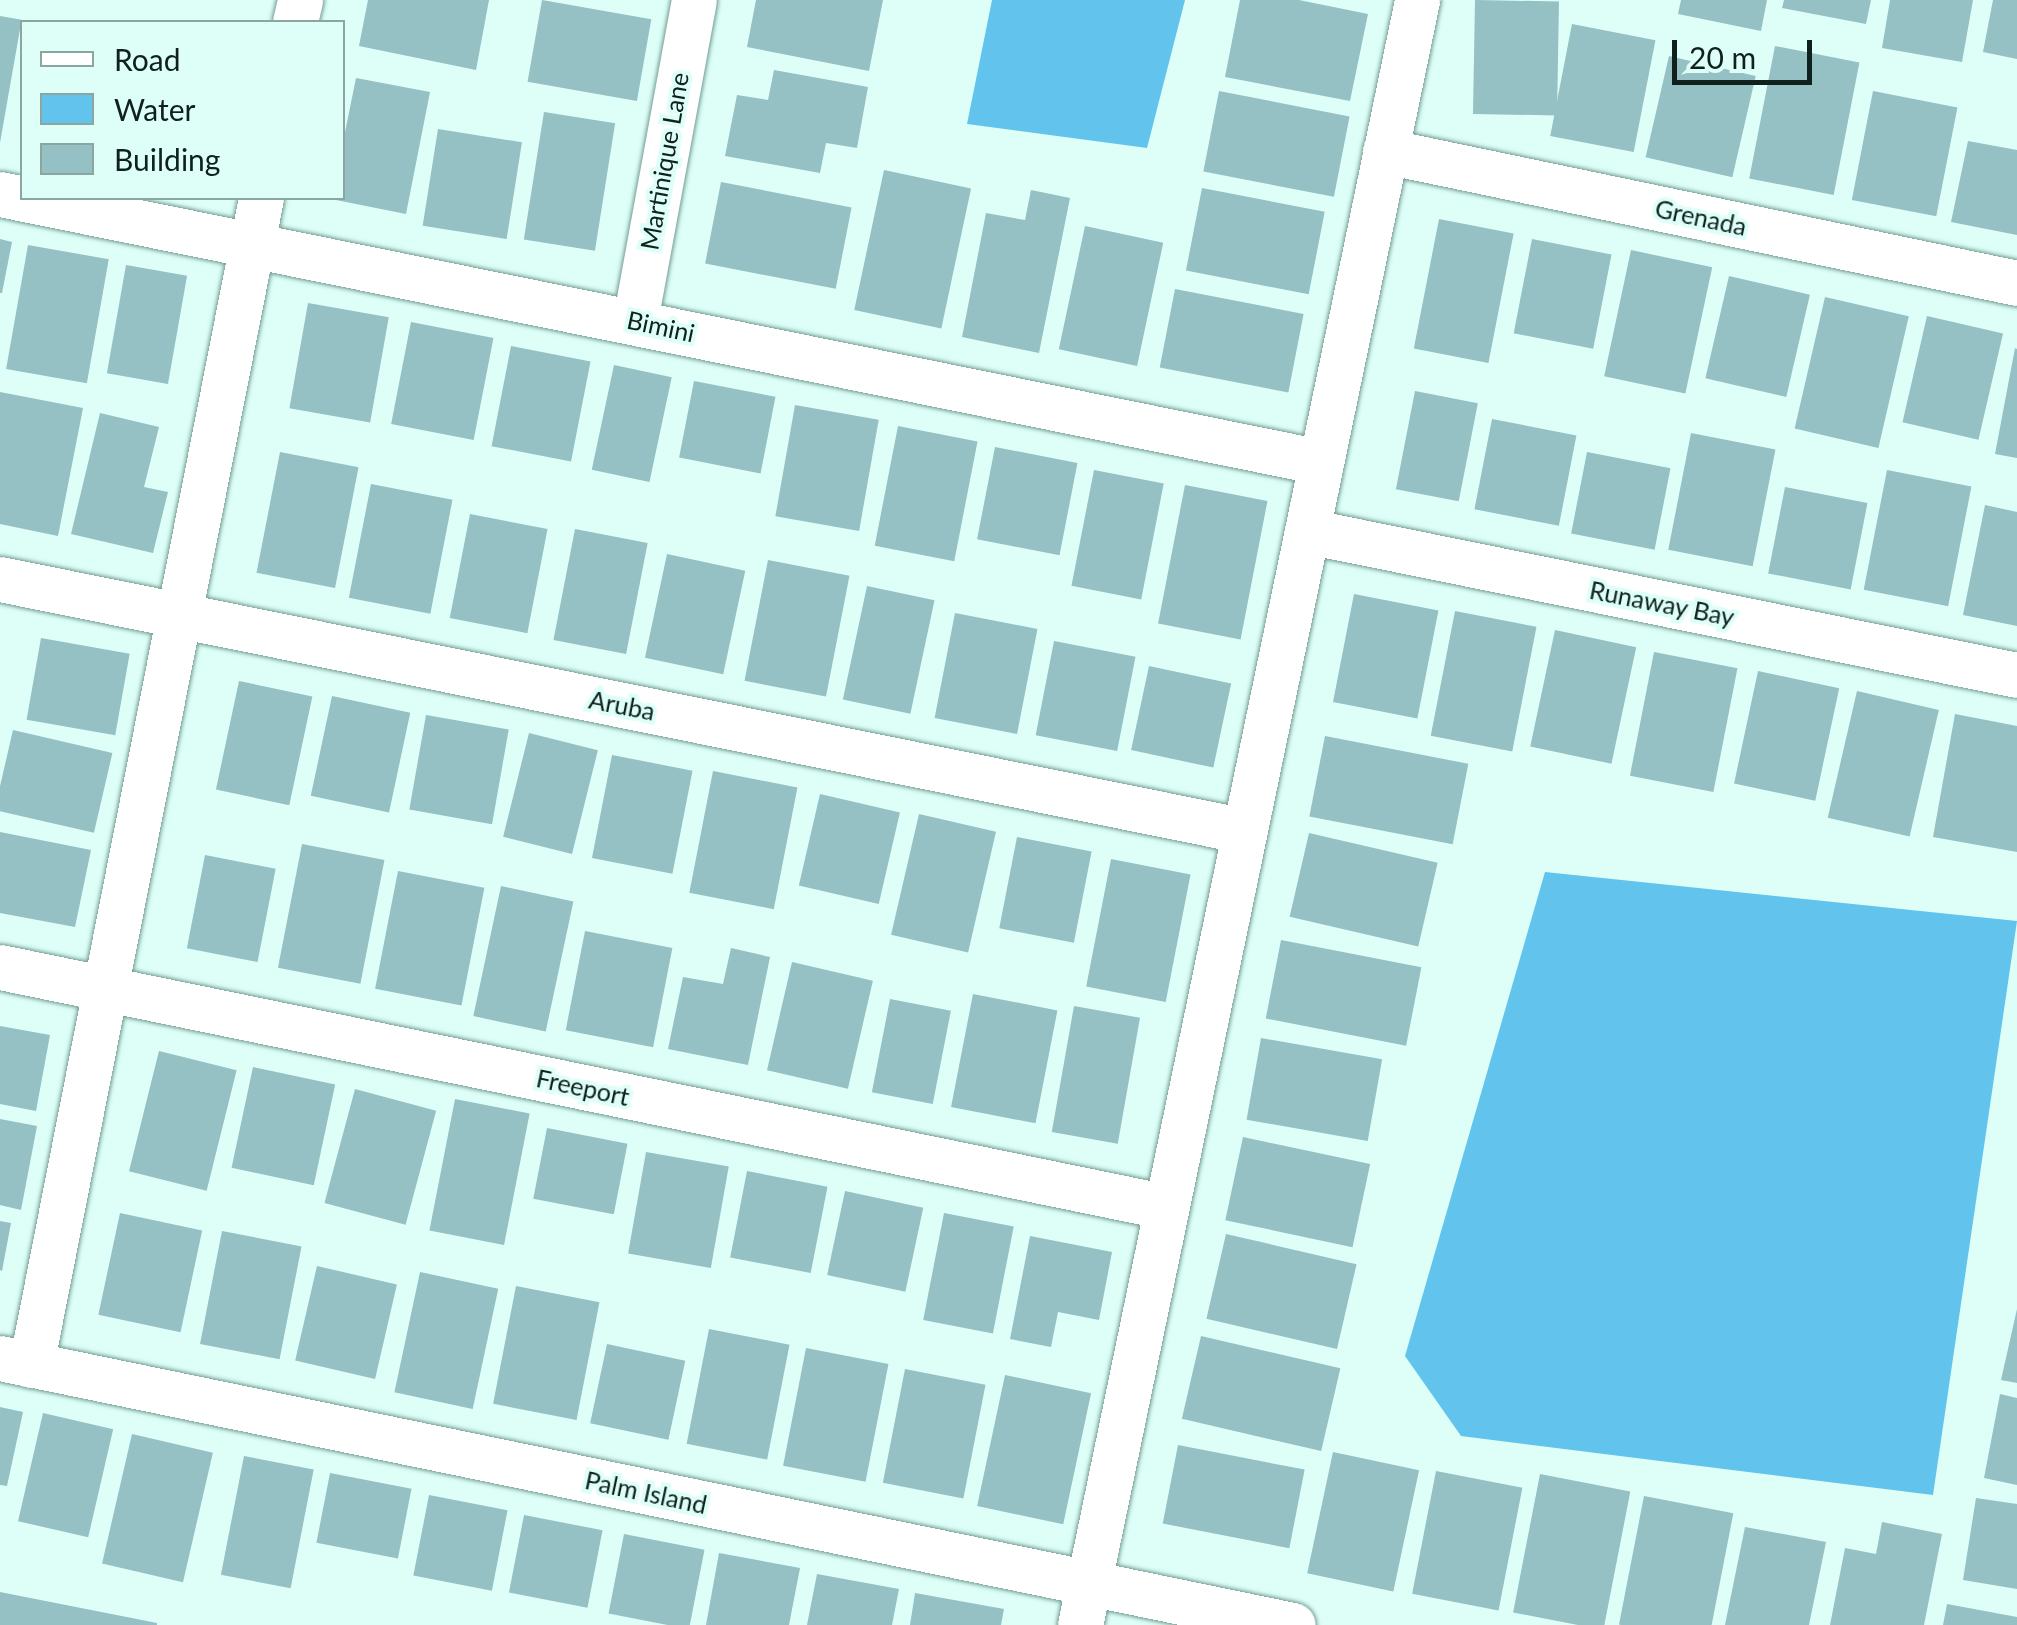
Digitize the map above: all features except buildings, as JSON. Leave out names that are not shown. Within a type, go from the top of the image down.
[{"type":"street","name":"Martinique Lane","points":[[635,321],[694,0]]},
{"type":"street","points":[[1085,1604],[1417,0]]},
{"type":"street","name":"Grenada","points":[[1386,152],[2017,283]]},
{"type":"street","name":"Bimini","points":[[31,200],[1321,462]]},
{"type":"street","points":[[16,1361],[180,616],[261,200]]},
{"type":"street","name":"Runaway Bay","points":[[1307,531],[2017,675]]},
{"type":"street","name":"Aruba","points":[[0,580],[1245,831]]},
{"type":"street","name":"Freeport","points":[[0,966],[1167,1207]]},
{"type":"street","name":"Palm Island","points":[[16,1361],[1085,1604],[1293,1625]]},
{"type":"water","points":[[992,0],[1185,0],[1147,148],[967,124]]},
{"type":"water","points":[[1545,872],[2017,921],[1933,1495],[1461,1436],[1405,1356]]}]
